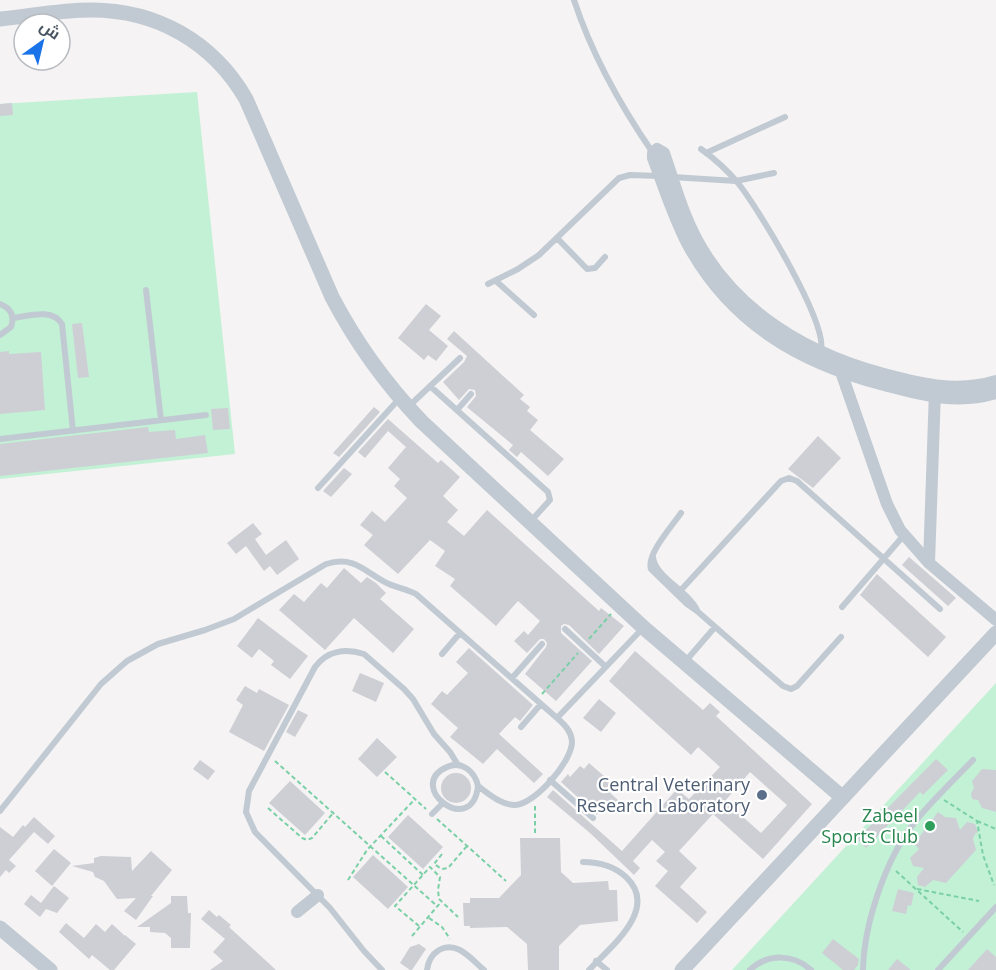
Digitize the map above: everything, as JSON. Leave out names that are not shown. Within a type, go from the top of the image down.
[{"type":"street","points":[[0,19],[65,11],[124,12],[169,26],[196,42],[220,62],[246,99],[332,297],[346,324],[380,375],[404,403],[644,628],[842,797]]},
{"type":"street","points":[[653,153],[657,149],[663,151],[666,176],[678,225],[688,245],[727,298],[777,341],[805,358],[842,374],[935,392],[996,393]]},
{"type":"street","points":[[666,176],[693,232],[726,281],[769,322],[786,334],[821,352],[935,392]]},
{"type":"street","points":[[837,358],[887,504],[904,535],[929,563],[996,621]]},
{"type":"street","points":[[975,392],[996,381]]},
{"type":"street","points":[[929,563],[935,392]]},
{"type":"street","points":[[682,970],[996,633]]},
{"type":"street","points":[[297,912],[318,895]]},
{"type":"street","points":[[0,928],[51,970]]},
{"type":"lane","points":[[574,0],[586,34],[610,83],[653,153]]},
{"type":"lane","points":[[785,117],[704,151],[736,181],[767,226],[794,273],[821,336],[823,344],[821,352]]},
{"type":"lane","points":[[488,284],[529,262],[619,178],[630,175],[736,181],[762,177],[774,172]]},
{"type":"lane","points":[[557,238],[587,269],[595,268],[604,257]]},
{"type":"lane","points":[[496,280],[534,315]]},
{"type":"lane","points":[[146,290],[161,420]]},
{"type":"lane","points":[[0,304],[9,309],[13,318],[11,327],[0,334]]},
{"type":"lane","points":[[13,318],[51,315],[58,318],[62,324],[73,431]]},
{"type":"lane","points":[[318,488],[404,403],[430,386],[460,358]]},
{"type":"lane","points":[[430,386],[550,494],[548,502],[530,522]]},
{"type":"lane","points":[[457,410],[471,394]]},
{"type":"lane","points":[[0,439],[207,415]]},
{"type":"lane","points":[[681,590],[784,479],[797,481],[940,609]]},
{"type":"lane","points":[[681,513],[653,554],[649,563],[651,569],[687,604],[783,686],[790,689],[797,686],[841,637]]},
{"type":"lane","points":[[842,607],[904,535]]},
{"type":"lane","points":[[653,554],[655,566],[692,600],[697,611]]},
{"type":"lane","points":[[0,811],[101,684],[127,661],[158,644],[234,619],[326,564],[340,561],[354,563],[389,584],[411,591],[512,678],[571,733],[572,746],[567,760],[535,797],[525,803],[507,804],[478,786]]},
{"type":"lane","points":[[684,663],[715,627]]},
{"type":"lane","points":[[557,718],[644,628]]},
{"type":"lane","points":[[565,629],[606,667]]},
{"type":"lane","points":[[442,654],[460,633]]},
{"type":"lane","points":[[512,678],[542,644]]},
{"type":"lane","points":[[382,970],[318,895],[255,832],[246,812],[247,798],[319,662],[333,653],[348,651],[364,654],[370,658],[413,699],[434,734],[458,765]]},
{"type":"lane","points":[[521,727],[541,704]]},
{"type":"lane","points":[[863,970],[864,946],[871,917],[890,865],[911,826],[973,760]]},
{"type":"lane","points":[[458,765],[470,770],[478,786],[474,798],[465,807],[453,809],[442,804],[435,794],[434,781],[446,767],[458,765]]},
{"type":"lane","points":[[550,780],[593,818]]},
{"type":"lane","points":[[432,814],[442,804]]},
{"type":"lane","points":[[583,862],[602,864],[620,872],[633,884],[638,898],[634,920],[591,969]]},
{"type":"lane","points":[[938,970],[996,907]]},
{"type":"lane","points":[[428,970],[429,961],[436,952],[454,948],[460,950],[484,970]]},
{"type":"lane","points":[[750,970],[763,961],[781,957],[800,962],[811,970]]},
{"type":"lane","points":[[596,962],[607,970]]},
{"type":"path","points":[[268,755],[438,907]]},
{"type":"path","points":[[385,772],[506,881]]},
{"type":"path","points":[[939,796],[977,821],[996,829]]},
{"type":"path","points":[[535,797],[535,836]]},
{"type":"path","points":[[348,880],[371,845],[415,799]]},
{"type":"path","points":[[268,808],[307,840],[312,838],[334,812]]},
{"type":"path","points":[[977,821],[983,855],[994,885]]},
{"type":"path","points":[[380,835],[423,875]]},
{"type":"path","points":[[442,854],[434,864],[439,869],[445,869],[467,846]]},
{"type":"path","points":[[890,865],[969,937]]},
{"type":"path","points":[[419,927],[395,906],[430,867],[439,875],[438,894],[441,902],[458,917]]},
{"type":"path","points":[[916,889],[979,901]]},
{"type":"path","points":[[412,936],[441,902]]},
{"type":"path","points":[[429,918],[442,927],[454,948]]},
{"type":"green space","points":[[197,92],[235,454],[0,479],[0,104]]},
{"type":"green space","name":"Zabeel Sports Club","points":[[996,683],[996,970],[732,970]]},
{"type":"building","points":[[12,103],[13,115],[0,116],[0,104]]},
{"type":"building","points":[[426,304],[441,316],[429,330],[448,346],[436,361],[428,355],[424,360],[398,338]]},
{"type":"building","points":[[82,323],[89,377],[78,378],[72,324]]},
{"type":"building","points":[[454,331],[524,395],[520,399],[530,407],[527,411],[538,420],[530,430],[564,459],[548,476],[521,452],[517,457],[509,450],[513,445],[467,407],[476,396],[475,390],[469,389],[459,400],[443,382],[464,362],[467,356],[447,339]]},
{"type":"building","points":[[9,351],[9,354],[41,352],[45,410],[0,414],[0,352]]},
{"type":"building","points":[[374,407],[380,412],[339,457],[333,453]]},
{"type":"building","points":[[228,408],[230,429],[213,430],[211,409]]},
{"type":"building","points":[[388,419],[438,463],[441,460],[460,477],[443,496],[458,510],[447,522],[464,536],[487,510],[599,611],[601,608],[624,626],[599,654],[569,625],[561,626],[561,633],[592,661],[556,701],[525,674],[547,643],[544,639],[540,639],[527,653],[514,641],[524,631],[528,635],[540,621],[518,601],[496,626],[450,586],[455,579],[435,566],[445,551],[430,540],[398,574],[364,545],[373,535],[360,525],[372,511],[385,522],[407,498],[394,486],[400,479],[388,468],[406,447],[388,431],[365,458],[358,452]]},
{"type":"building","points":[[148,427],[149,432],[175,430],[176,439],[205,435],[208,453],[0,476],[0,444]]},
{"type":"building","points":[[818,436],[841,458],[813,488],[788,469]]},
{"type":"building","points":[[344,468],[352,474],[331,497],[323,491]]},
{"type":"building","points":[[253,523],[262,534],[255,539],[266,555],[286,540],[299,559],[277,575],[270,566],[264,571],[246,546],[236,554],[227,543]]},
{"type":"building","points":[[909,557],[956,598],[948,606],[902,565]]},
{"type":"building","points":[[344,568],[361,583],[367,577],[376,583],[386,593],[380,599],[414,629],[393,653],[354,618],[325,650],[279,610],[294,594],[304,602],[321,583],[327,588]]},
{"type":"building","points":[[877,574],[946,637],[928,657],[860,595]]},
{"type":"building","points":[[258,618],[308,656],[290,679],[271,665],[274,661],[259,649],[252,658],[237,646]]},
{"type":"building","points":[[469,648],[533,705],[520,721],[515,717],[499,734],[543,774],[534,783],[497,749],[483,764],[450,737],[458,728],[431,704],[442,691],[447,695],[468,673],[456,662]]},
{"type":"building","points":[[635,651],[703,710],[710,703],[720,712],[716,716],[812,804],[763,859],[713,814],[679,851],[697,868],[680,887],[707,912],[697,923],[655,886],[668,871],[656,861],[665,852],[652,840],[633,861],[640,868],[634,875],[590,833],[547,797],[553,790],[622,851],[677,789],[689,799],[720,767],[698,747],[691,755],[609,681]],"holes":[[[750,772],[787,805],[761,833],[725,801]]]},
{"type":"building","points":[[360,673],[384,683],[376,702],[352,691]]},
{"type":"building","points":[[245,686],[257,693],[259,689],[289,705],[264,751],[229,732],[243,705],[236,700]]},
{"type":"building","points":[[599,699],[616,713],[601,732],[583,718]]},
{"type":"building","points":[[298,710],[308,715],[295,737],[286,732]]},
{"type":"building","points":[[377,738],[397,757],[377,777],[358,759]]},
{"type":"building","points":[[936,759],[948,770],[923,795],[920,792],[866,848],[857,839]]},
{"type":"building","points":[[200,760],[215,771],[208,780],[193,769]]},
{"type":"building","points":[[589,763],[613,784],[607,790],[619,801],[610,811],[605,806],[597,815],[561,782],[568,774],[570,777],[580,766],[584,769]]},
{"type":"building","points":[[982,769],[996,770],[996,812],[982,808],[978,800],[972,799],[971,793],[974,788],[972,781]]},
{"type":"building","points":[[456,773],[467,777],[471,788],[467,799],[456,803],[445,799],[441,788],[445,777]]},
{"type":"building","points":[[290,781],[325,813],[305,835],[269,803]]},
{"type":"building","points":[[938,812],[945,817],[956,818],[960,830],[967,822],[975,824],[978,832],[973,839],[976,850],[946,883],[933,880],[925,887],[918,885],[917,877],[924,868],[913,866],[910,858],[919,849],[914,844]]},
{"type":"building","points":[[408,815],[443,847],[423,869],[388,837]]},
{"type":"building","points":[[34,817],[55,836],[48,844],[34,832],[9,860],[16,866],[9,873],[6,870],[0,877],[0,827],[13,837]]},
{"type":"building","points":[[520,838],[560,838],[561,872],[573,883],[608,881],[609,890],[617,890],[618,921],[580,925],[559,946],[559,970],[528,970],[527,944],[507,927],[470,928],[470,926],[464,926],[463,903],[470,903],[470,898],[499,898],[521,875]]},
{"type":"building","points":[[54,849],[71,863],[52,886],[35,871]]},
{"type":"building","points":[[151,851],[172,870],[151,896],[153,896],[136,920],[124,911],[136,898],[117,899],[104,881],[95,877],[93,872],[72,866],[94,863],[94,858],[101,856],[131,857],[132,871]]},
{"type":"building","points":[[373,855],[408,887],[388,909],[353,877]]},
{"type":"building","points":[[54,886],[69,898],[57,913],[46,909],[40,917],[24,904],[31,895],[41,903]]},
{"type":"building","points":[[898,889],[914,893],[911,906],[908,905],[906,914],[892,911]]},
{"type":"building","points":[[171,896],[187,896],[188,913],[191,913],[190,948],[171,948],[171,938],[165,933],[150,932],[150,927],[137,927],[171,903]]},
{"type":"building","points":[[209,910],[231,925],[229,927],[276,970],[210,970],[223,961],[213,952],[225,939],[201,919]]},
{"type":"building","points":[[66,923],[84,938],[96,924],[105,932],[112,924],[123,936],[125,935],[136,944],[114,970],[110,970],[92,955],[89,959],[59,932]]},
{"type":"building","points":[[833,939],[859,959],[854,970],[843,970],[822,953]]},
{"type":"building","points":[[419,944],[426,949],[410,970],[400,963],[410,947]]},
{"type":"building","points":[[987,949],[996,957],[996,970],[968,970]]},
{"type":"building","points":[[897,959],[911,970],[888,970]]},
{"type":"place","name":"Central Veterinary Research Laboratory","points":[[762,795]]},
{"type":"place","name":"Zabeel Sports Club","points":[[930,826]]}]
